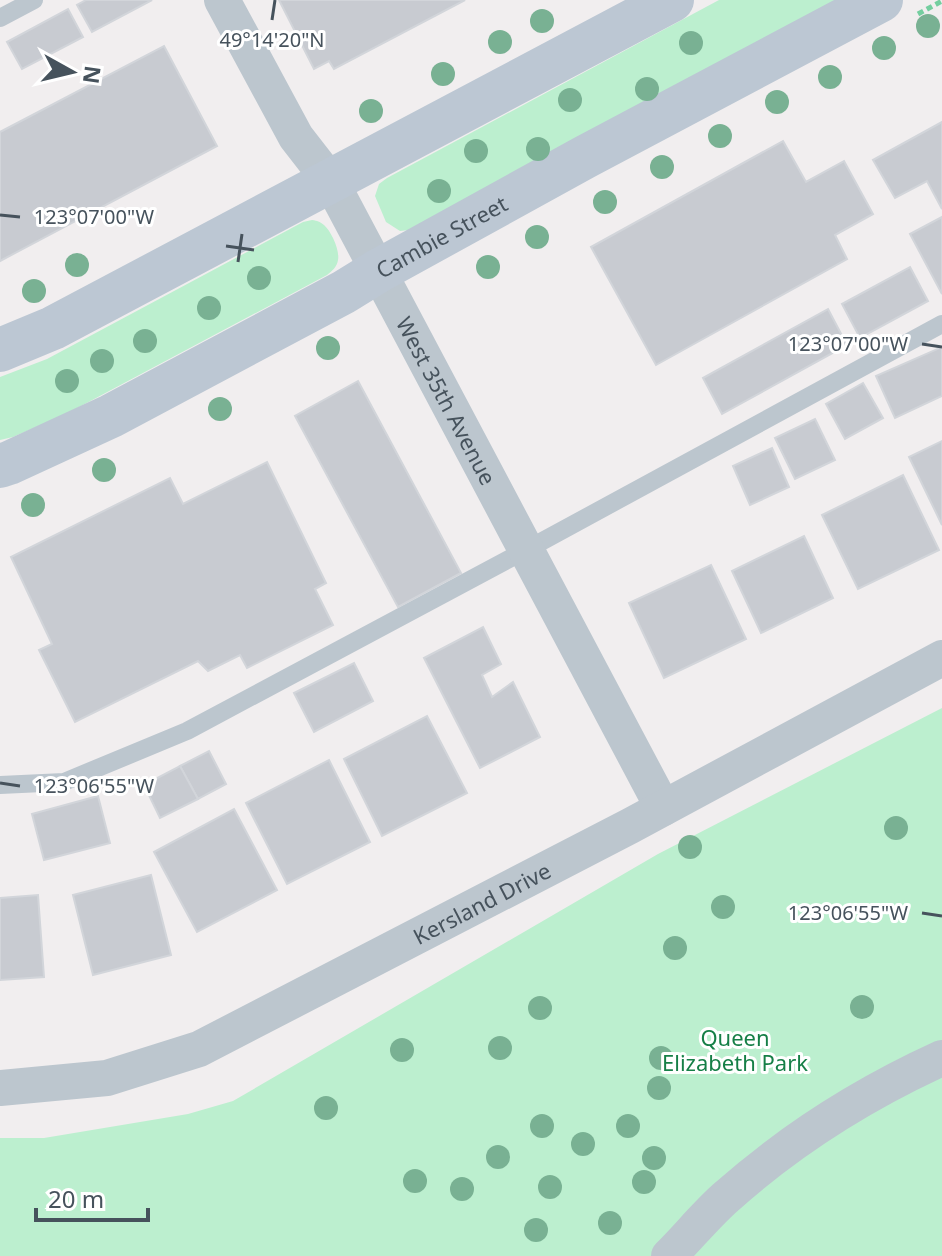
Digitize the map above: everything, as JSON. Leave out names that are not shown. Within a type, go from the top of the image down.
[{"type":"main road","points":[[0,350],[53,328],[672,0]]},
{"type":"main road","name":"Cambie Street","points":[[0,466],[111,416],[344,292],[585,157],[881,0]]},
{"type":"street","name":"West 35th Avenue","points":[[222,0],[296,137],[331,182],[663,808]]},
{"type":"street","name":"Kersland Drive","points":[[0,1088],[107,1078],[199,1049],[663,808],[942,658]]},
{"type":"street","points":[[669,1256],[724,1199],[804,1134],[903,1076],[942,1058]]},
{"type":"lane","points":[[0,18],[34,0]]},
{"type":"lane","points":[[0,785],[64,782],[187,731],[942,324]]},
{"type":"green space","points":[[719,0],[840,0],[409,230],[400,231],[386,222],[375,196],[379,184],[387,178]]},
{"type":"green space","points":[[312,220],[327,228],[336,246],[337,262],[327,275],[66,414],[0,440],[0,377],[47,359],[303,222]]},
{"type":"green space","name":"Queen Elizabeth Park","points":[[942,708],[942,1256],[0,1256],[0,1138],[44,1138],[188,1114],[233,1101],[658,854]]},
{"type":"building","points":[[86,0],[152,0],[92,32],[77,5]]},
{"type":"building","points":[[279,0],[465,0],[334,69],[329,61],[314,69]]},
{"type":"building","points":[[68,9],[83,37],[22,69],[7,42]]},
{"type":"building","points":[[164,46],[217,146],[0,261],[0,132]]},
{"type":"building","points":[[942,122],[942,209],[927,181],[895,198],[873,160]]},
{"type":"building","points":[[783,141],[806,182],[844,161],[873,214],[835,235],[847,259],[656,365],[591,247]]},
{"type":"building","points":[[942,217],[942,294],[910,234]]},
{"type":"building","points":[[910,267],[928,301],[860,338],[842,304]]},
{"type":"building","points":[[828,309],[847,345],[722,414],[703,378]]},
{"type":"building","points":[[942,347],[942,396],[895,418],[876,376]]},
{"type":"building","points":[[358,381],[461,573],[398,607],[295,416]]},
{"type":"building","points":[[863,383],[883,418],[845,439],[826,404]]},
{"type":"building","points":[[815,419],[835,460],[795,479],[775,438]]},
{"type":"building","points":[[942,441],[942,525],[909,457]]},
{"type":"building","points":[[772,448],[789,487],[750,505],[733,466]]},
{"type":"building","points":[[267,462],[326,583],[315,589],[333,625],[247,668],[240,655],[208,671],[198,661],[75,722],[39,650],[52,644],[11,557],[170,478],[183,504]]},
{"type":"building","points":[[903,475],[939,550],[858,589],[822,515]]},
{"type":"building","points":[[804,536],[833,598],[761,633],[732,571]]},
{"type":"building","points":[[711,565],[746,639],[664,678],[629,603]]},
{"type":"building","points":[[483,627],[501,664],[482,675],[492,697],[513,682],[540,737],[480,768],[424,658]]},
{"type":"building","points":[[354,663],[373,701],[314,732],[294,693]]},
{"type":"building","points":[[427,716],[467,793],[382,836],[344,759]]},
{"type":"building","points":[[209,751],[226,784],[198,799],[180,766]]},
{"type":"building","points":[[329,760],[370,842],[287,884],[246,803]]},
{"type":"building","points":[[180,766],[198,799],[160,818],[144,785]]},
{"type":"building","points":[[98,796],[110,843],[44,860],[32,814]]},
{"type":"building","points":[[234,809],[277,890],[197,932],[154,852]]},
{"type":"building","points":[[151,875],[171,955],[93,975],[73,895]]},
{"type":"building","points":[[38,895],[44,977],[0,980],[0,898]]}]
